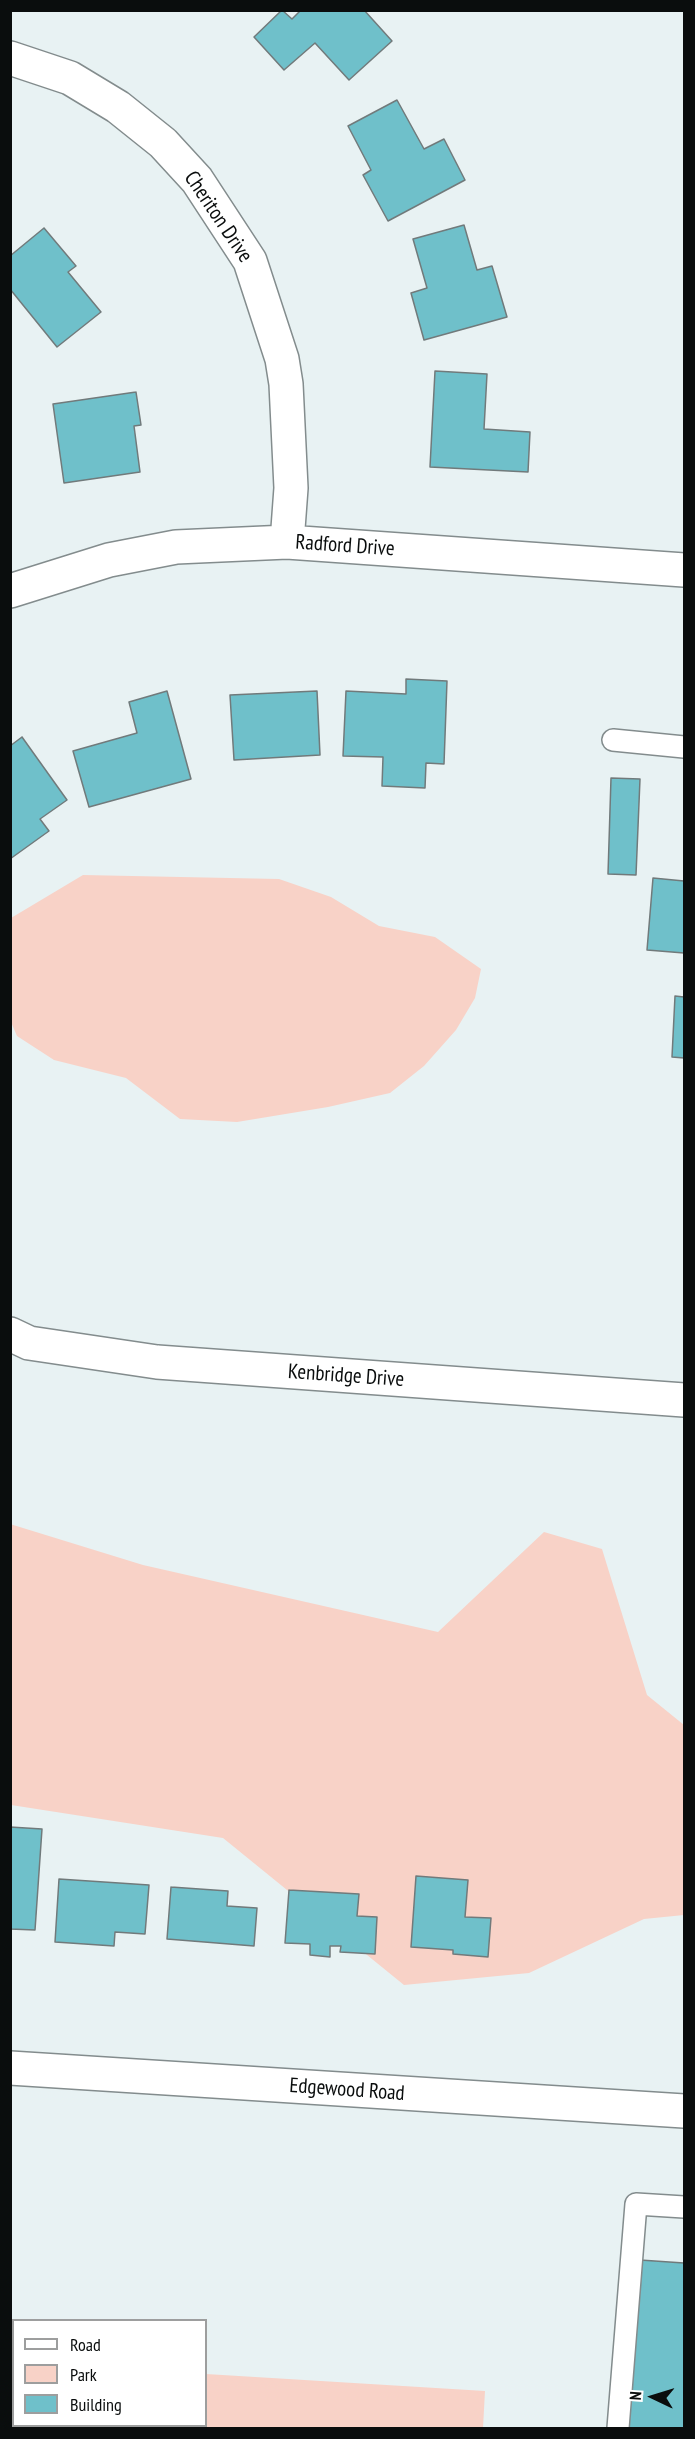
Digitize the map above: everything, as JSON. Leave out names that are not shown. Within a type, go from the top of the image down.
[{"type":"street","name":"Cheriton Drive","points":[[10,58],[70,78],[118,107],[163,143],[197,180],[250,261],[282,359],[285,376],[291,488],[287,542]]},
{"type":"street","name":"Radford Drive","points":[[10,591],[109,560],[165,549],[287,542],[684,570]]},
{"type":"street","name":"Kenbridge Drive","points":[[10,1334],[29,1343],[158,1362],[684,1400]]},
{"type":"street","name":"Edgewood Road","points":[[10,2068],[684,2111]]},
{"type":"lane","points":[[613,740],[684,747]]},
{"type":"lane","points":[[618,2428],[636,2204],[684,2207]]},
{"type":"green space","points":[[83,875],[279,879],[331,897],[379,926],[435,937],[481,969],[475,998],[456,1030],[424,1066],[390,1093],[328,1107],[237,1122],[180,1119],[126,1078],[54,1060],[17,1036],[11,1022],[11,918]]},
{"type":"green space","points":[[10,1524],[143,1565],[438,1632],[544,1532],[602,1549],[647,1695],[684,1725],[684,1915],[644,1919],[529,1973],[404,1985],[223,1838],[11,1805]]},
{"type":"green space","points":[[10,2362],[12,2362],[12,2427],[207,2427],[207,2374],[485,2391],[483,2428],[11,2428]]},
{"type":"building","points":[[282,10],[292,19],[301,10],[364,10],[392,41],[349,80],[315,43],[284,70],[254,37]]},
{"type":"building","points":[[397,100],[424,149],[444,139],[465,180],[388,221],[363,175],[371,170],[348,126]]},
{"type":"building","points":[[464,225],[477,270],[492,266],[507,317],[424,340],[411,293],[427,288],[413,239]]},
{"type":"building","points":[[44,228],[76,266],[68,272],[101,312],[57,347],[10,289],[10,256]]},
{"type":"building","points":[[435,371],[487,374],[484,429],[530,432],[528,472],[430,467]]},
{"type":"building","points":[[136,392],[141,425],[134,426],[140,472],[64,483],[53,404]]},
{"type":"building","points":[[406,679],[447,681],[444,764],[426,763],[425,788],[382,786],[383,757],[343,756],[346,691],[406,694]]},
{"type":"building","points":[[167,691],[191,779],[89,807],[73,751],[137,733],[129,702]]},
{"type":"building","points":[[317,691],[320,755],[234,760],[230,695]]},
{"type":"building","points":[[22,737],[67,800],[40,819],[49,831],[10,859],[10,746]]},
{"type":"building","points":[[611,778],[640,779],[636,875],[608,874]]},
{"type":"building","points":[[653,878],[684,881],[684,953],[647,950]]},
{"type":"building","points":[[675,996],[684,997],[684,1058],[672,1057]]},
{"type":"building","points":[[10,1827],[42,1829],[35,1930],[10,1929]]},
{"type":"building","points":[[416,1876],[468,1880],[465,1917],[491,1918],[488,1957],[453,1954],[453,1950],[411,1947]]},
{"type":"building","points":[[59,1879],[149,1885],[145,1934],[115,1932],[114,1946],[55,1942]]},
{"type":"building","points":[[171,1887],[228,1891],[227,1906],[257,1908],[254,1946],[167,1939]]},
{"type":"building","points":[[289,1890],[359,1894],[357,1916],[377,1917],[375,1954],[340,1952],[341,1946],[330,1946],[330,1957],[310,1955],[310,1944],[285,1943]]},
{"type":"building","points":[[640,2260],[684,2263],[684,2428],[628,2428]]}]
